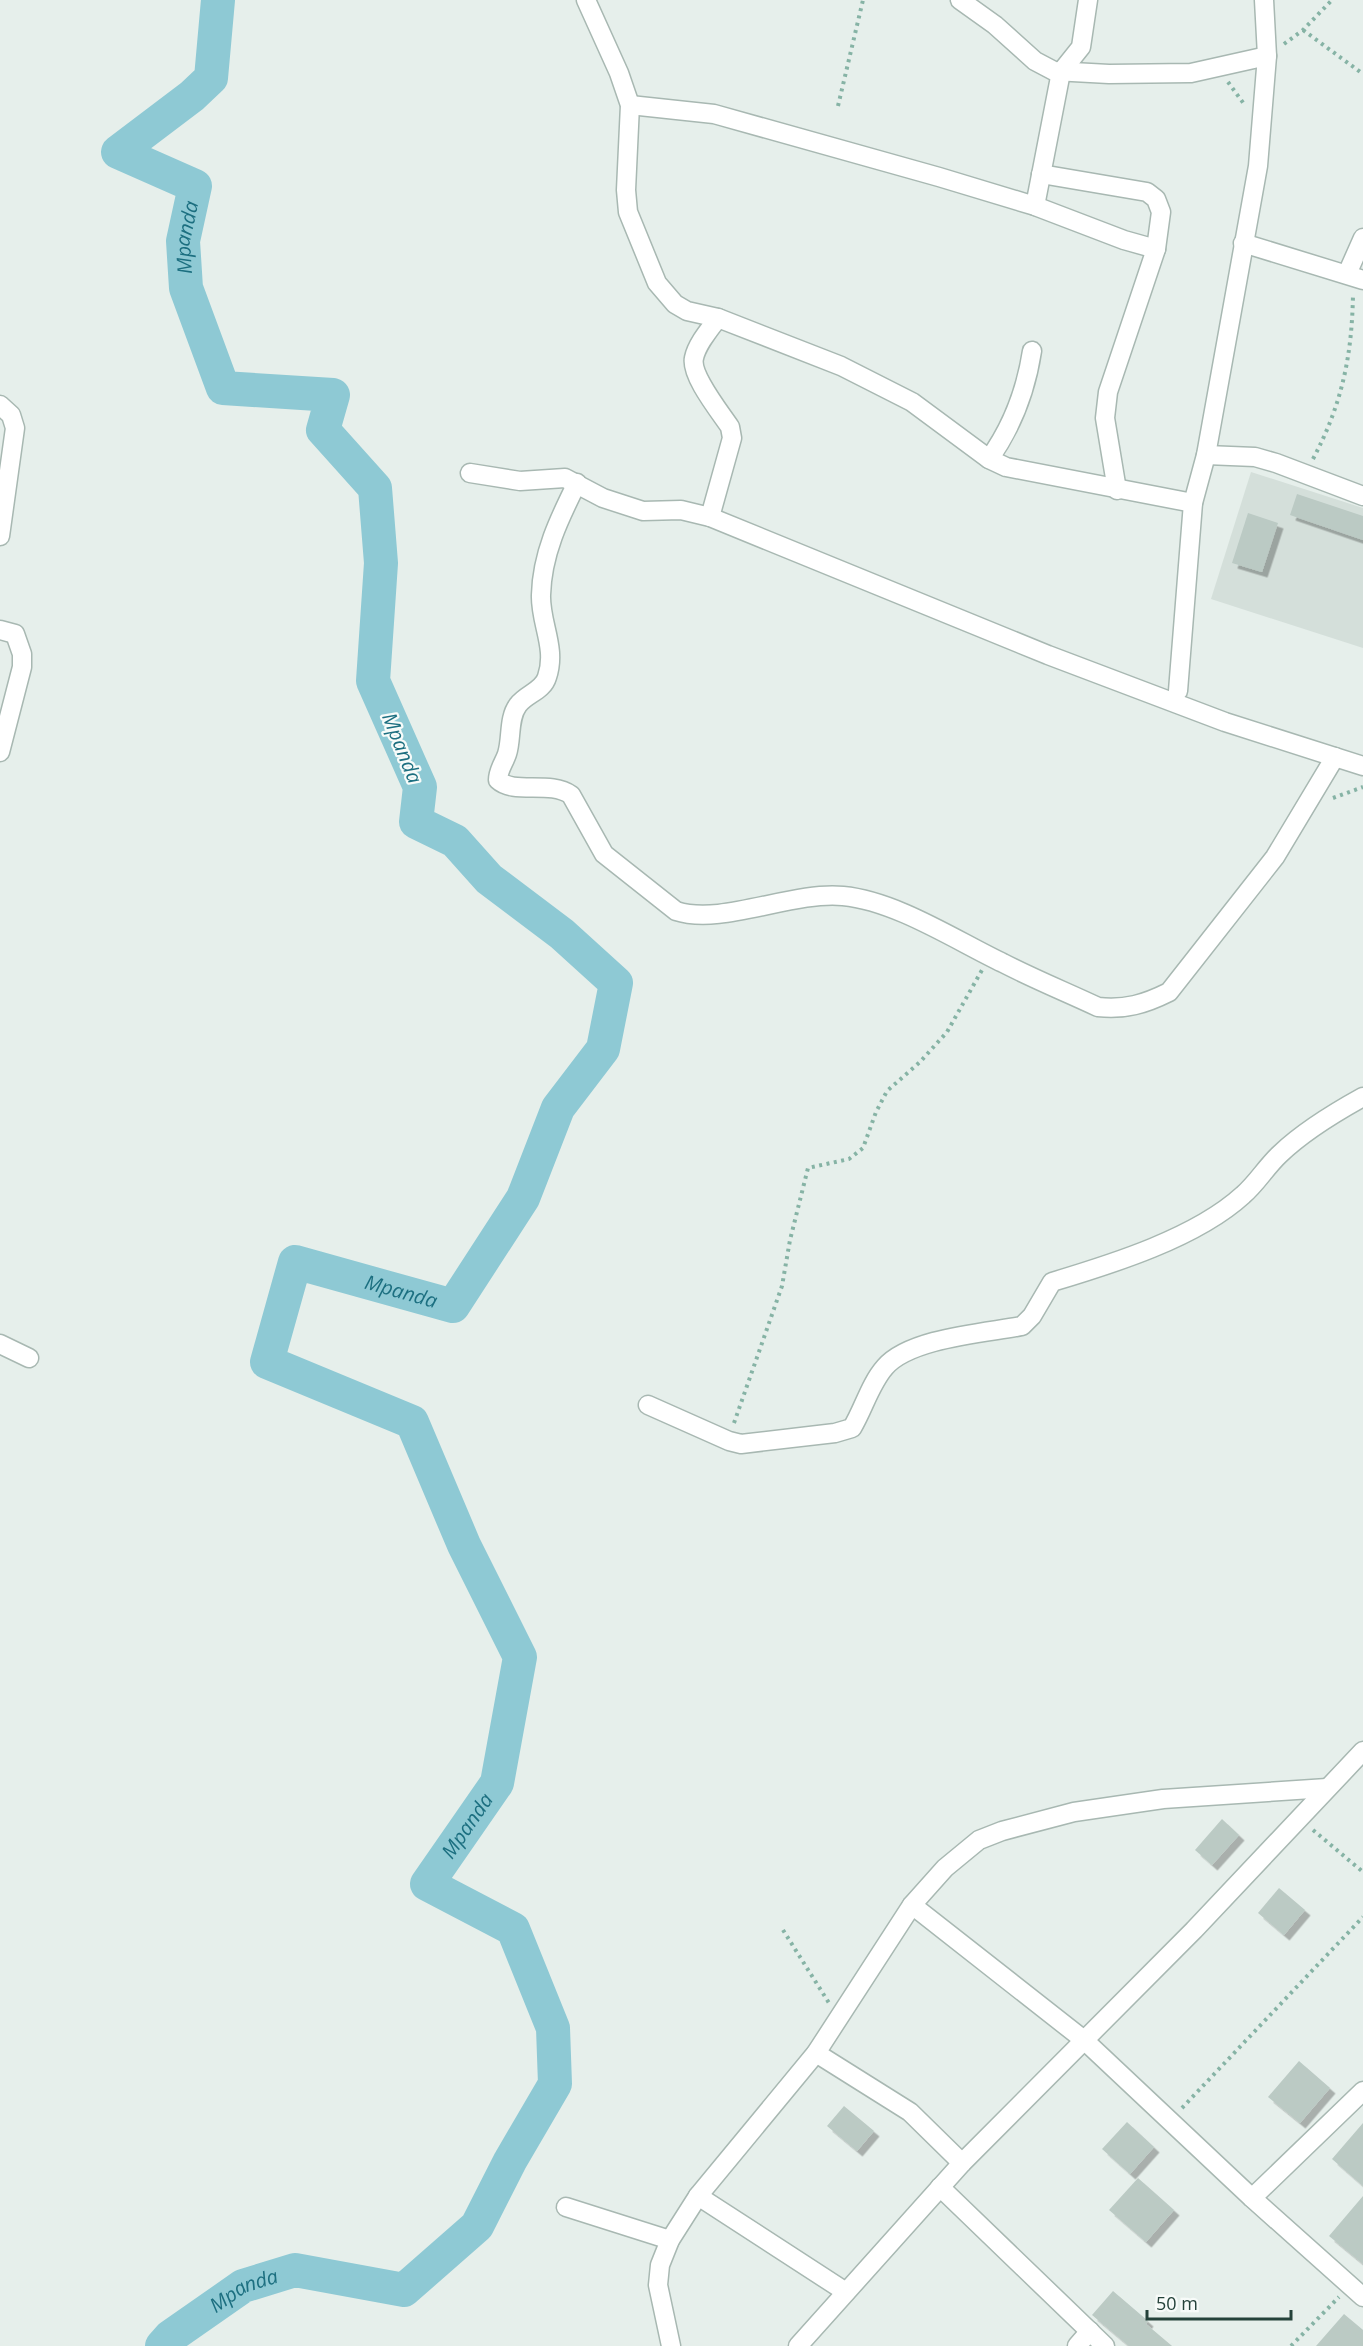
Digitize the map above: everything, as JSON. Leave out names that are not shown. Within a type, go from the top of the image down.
[{"type":"street","points":[[586,0],[620,73],[630,105],[626,190],[628,212],[657,283],[675,304],[687,311],[718,318],[841,366],[912,402],[989,459],[1006,467],[1193,503]]},
{"type":"street","points":[[960,0],[995,25],[1035,61],[1061,72],[1191,72],[1267,56]]},
{"type":"street","points":[[1035,206],[1061,72],[1081,47],[1088,0]]},
{"type":"street","points":[[1178,691],[1193,503],[1206,455],[1258,166],[1267,56],[1264,0]]},
{"type":"street","points":[[630,105],[714,114],[1035,206],[1124,240],[1156,249]]},
{"type":"street","points":[[1041,174],[1147,192],[1156,199],[1161,212],[1156,249],[1108,392],[1106,418],[1118,490]]},
{"type":"street","points":[[1244,243],[1354,276],[1363,238]]},
{"type":"street","points":[[710,517],[732,438],[730,428],[694,372],[693,361],[697,348],[718,318]]},
{"type":"street","points":[[989,459],[1006,436],[1012,421],[1029,373],[1032,351]]},
{"type":"street","points":[[0,405],[11,415],[15,428],[0,536]]},
{"type":"street","points":[[1206,455],[1255,457],[1306,473],[1363,496]]},
{"type":"street","points":[[470,473],[520,481],[565,478],[603,498],[643,511],[681,510],[710,517],[1048,655],[1224,722],[1363,766]]},
{"type":"street","points":[[577,483],[550,537],[541,596],[550,639],[547,678],[543,685],[518,704],[514,712],[507,754],[498,773],[498,780],[507,785],[557,788],[566,791],[571,795],[604,854],[676,910],[688,915],[726,912],[808,896],[844,896],[892,909],[1098,1007],[1117,1009],[1145,1003],[1169,992],[1275,857],[1335,757]]},
{"type":"street","points":[[0,630],[15,634],[22,654],[0,753]]},
{"type":"street","points":[[648,1404],[729,1441],[763,1443],[852,1428],[876,1379],[886,1365],[903,1352],[1022,1326],[1032,1316],[1052,1282],[1107,1266],[1200,1225],[1243,1196],[1280,1154],[1331,1115],[1363,1097]]},
{"type":"street","points":[[0,1344],[29,1358]]},
{"type":"street","points":[[798,2346],[962,2163],[1194,1930],[1363,1751]]},
{"type":"street","points":[[671,2346],[658,2285],[660,2265],[670,2240],[698,2196],[816,2053],[912,1905],[945,1868],[979,1840],[1002,1831],[1074,1812],[1163,1799],[1327,1788]]},
{"type":"street","points":[[912,1905],[1084,2040],[1252,2198],[1363,2297]]},
{"type":"street","points":[[816,2053],[910,2112],[962,2163]]},
{"type":"street","points":[[1252,2198],[1363,2091]]},
{"type":"street","points":[[940,2187],[1105,2346]]},
{"type":"street","points":[[698,2196],[846,2292]]},
{"type":"street","points":[[566,2207],[670,2240]]},
{"type":"street","points":[[1077,2346],[1090,2331]]},
{"type":"path","points":[[838,106],[863,0]]},
{"type":"path","points":[[1267,56],[1303,30],[1332,0]]},
{"type":"path","points":[[1303,30],[1363,74]]},
{"type":"path","points":[[1215,67],[1246,107]]},
{"type":"path","points":[[1306,473],[1329,429],[1343,390],[1352,334],[1354,276]]},
{"type":"path","points":[[729,1441],[745,1386],[767,1334],[782,1286],[805,1173],[812,1165],[849,1159],[863,1148],[876,1112],[887,1091],[920,1062],[947,1032],[989,957]]},
{"type":"path","points":[[1299,1818],[1363,1872]]},
{"type":"path","points":[[1171,2120],[1363,1917]]},
{"type":"path","points":[[783,1930],[828,2002],[841,2013]]},
{"type":"path","points":[[1291,2346],[1349,2285]]},
{"type":"shaded area","points":[[1251,472],[1363,508],[1363,648],[1211,599]]},
{"type":"building","points":[[1297,494],[1363,516],[1363,540],[1290,515]]},
{"type":"building","points":[[1248,513],[1278,523],[1262,572],[1232,563]]},
{"type":"building","points":[[1222,1819],[1239,1835],[1212,1865],[1195,1850]]},
{"type":"building","points":[[1279,1888],[1305,1910],[1284,1935],[1258,1913]]},
{"type":"building","points":[[1299,2061],[1330,2088],[1300,2123],[1268,2097]]},
{"type":"building","points":[[844,2106],[874,2131],[857,2151],[827,2126]]},
{"type":"building","points":[[1127,2122],[1154,2147],[1130,2174],[1102,2149]]},
{"type":"building","points":[[1363,2123],[1363,2186],[1332,2159]]},
{"type":"building","points":[[1138,2178],[1174,2210],[1146,2242],[1109,2210]]},
{"type":"building","points":[[1363,2196],[1363,2264],[1329,2236]]},
{"type":"building","points":[[1113,2291],[1148,2321],[1146,2324],[1172,2346],[1129,2346],[1092,2315]]},
{"type":"building","points":[[1344,2314],[1363,2330],[1363,2346],[1316,2346]]},
{"type":"waterway","name":"Mpanda","points":[[162,2346],[170,2337],[243,2286],[295,2270],[404,2290],[477,2226],[510,2161],[555,2084],[553,2028],[513,1929],[427,1884],[497,1783],[520,1657],[464,1545],[412,1422],[267,1362],[295,1262],[453,1306],[523,1198],[558,1108],[603,1049],[616,983],[562,934],[489,879],[455,841],[416,822],[420,787],[373,681],[381,563],[375,488],[323,430],[333,395],[223,388],[186,288],[183,241],[195,186],[118,152],[192,96],[211,78],[218,0]]}]
